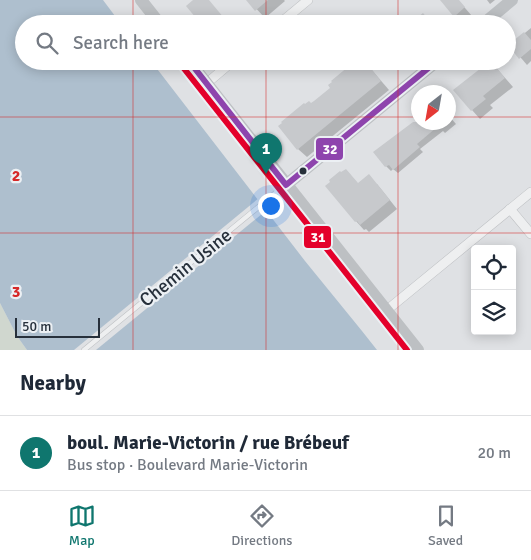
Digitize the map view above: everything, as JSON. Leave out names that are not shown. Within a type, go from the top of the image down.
[{"type":"street","points":[[141,0],[153,15]]},
{"type":"street","points":[[290,15],[308,0]]},
{"type":"street","points":[[494,15],[512,0]]},
{"type":"street","points":[[196,70],[418,350]]},
{"type":"street","points":[[207,83],[222,70]]},
{"type":"street","points":[[286,184],[426,70]]},
{"type":"street","points":[[387,310],[531,192]]},
{"type":"street","points":[[510,209],[531,234]]},
{"type":"lane","name":"Chemin Usine","points":[[84,350],[286,184]]},
{"type":"shaded area","points":[[0,303],[17,336],[27,350],[0,350]]},
{"type":"water","points":[[0,0],[103,0],[114,15],[15,15],[15,70],[158,70],[305,261],[377,350],[27,350],[17,336],[0,303]]},
{"type":"pier","points":[[259,198],[268,209],[96,350],[74,350]]},
{"type":"building","points":[[193,0],[209,0],[222,15],[194,15],[186,6]]},
{"type":"building","points":[[246,0],[268,0],[255,11]]},
{"type":"building","points":[[440,0],[459,0],[465,7],[456,15],[452,15]]},
{"type":"building","points":[[524,32],[531,40],[531,49],[519,59],[516,55],[516,38]]},
{"type":"building","points":[[344,70],[372,70],[381,81],[297,150],[278,126],[304,103],[309,101],[311,103],[330,88],[328,85]]},
{"type":"building","points":[[479,70],[498,70],[505,78],[483,96],[486,99],[471,111],[456,94],[456,88]]},
{"type":"building","points":[[411,124],[411,130],[434,130],[417,144],[420,147],[393,170],[389,165],[385,167],[373,152]]},
{"type":"building","points":[[346,169],[358,183],[369,174],[390,200],[360,225],[357,221],[355,222],[325,186],[340,171]]},
{"type":"transit line","name":"31","points":[[185,70],[407,350]]},
{"type":"transit line","name":"32","points":[[196,70],[286,185],[426,70]]},
{"type":"place","name":"boul. Marie-Victorin / rue Brébeuf","points":[[266,174]]}]
